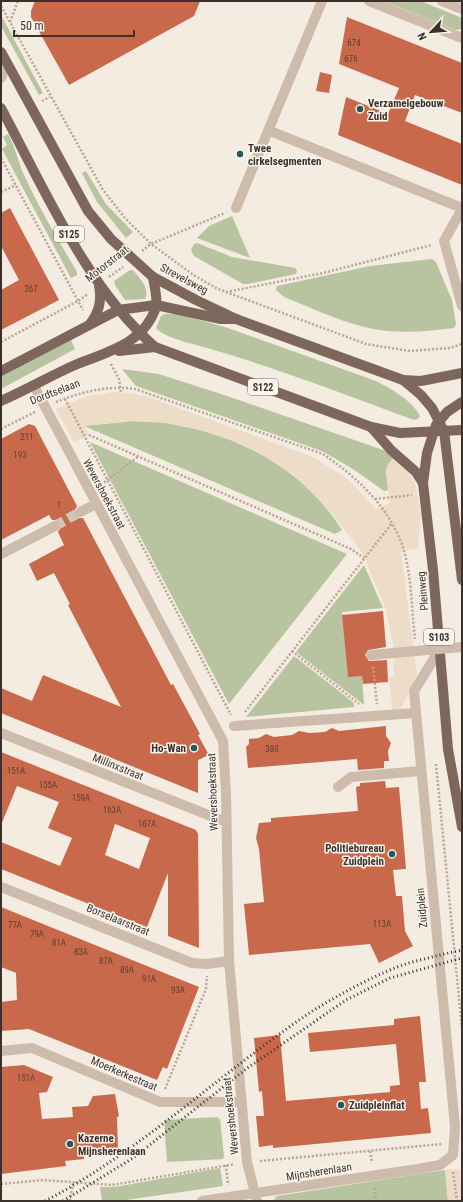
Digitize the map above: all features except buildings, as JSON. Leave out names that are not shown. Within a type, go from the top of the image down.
[{"type":"main road","name":"Strevelsweg","points":[[1,52],[88,211],[111,239],[153,277],[236,319],[403,380],[427,380],[462,373]]},
{"type":"main road","name":"S125","points":[[1,108],[64,227],[99,285],[118,310],[140,334],[155,347]]},
{"type":"main road","points":[[153,277],[156,305]]},
{"type":"main road","points":[[90,324],[99,310],[101,293],[99,285]]},
{"type":"main road","points":[[1,371],[118,310],[156,305],[221,319],[236,319]]},
{"type":"main road","name":"Dordtselaan","points":[[1,401],[75,365],[126,345],[140,334],[149,321],[156,305]]},
{"type":"main road","name":"Dordtselaan","points":[[106,354],[129,349],[155,347]]},
{"type":"main road","name":"S122","points":[[155,347],[371,427],[400,433],[438,427],[462,430]]},
{"type":"main road","points":[[403,380],[421,395],[438,427],[462,580]]},
{"type":"main road","points":[[438,427],[451,409],[462,402]]},
{"type":"main road","points":[[371,427],[391,450],[416,472],[424,483]]},
{"type":"main road","name":"Pleinweg","points":[[438,427],[427,453],[424,483],[448,749],[462,827]]},
{"type":"street","points":[[236,208],[270,131],[322,1]]},
{"type":"street","points":[[369,1],[462,38]]},
{"type":"street","points":[[442,1],[462,9]]},
{"type":"street","points":[[1,78],[7,64]]},
{"type":"street","points":[[270,131],[462,208],[444,241],[462,306]]},
{"type":"street","name":"Wevershoekstraat","points":[[34,386],[223,741],[226,792],[229,961],[247,1162],[256,1198]]},
{"type":"street","points":[[80,512],[96,504]]},
{"type":"street","points":[[1,554],[55,526]]},
{"type":"street","points":[[371,655],[462,647]]},
{"type":"street","name":"Zuidplein","points":[[440,650],[414,692],[455,1127],[453,1156],[440,1165]]},
{"type":"street","points":[[235,725],[416,713]]},
{"type":"street","name":"Millinxstraat","points":[[1,733],[226,822]]},
{"type":"street","points":[[338,787],[351,777],[421,771]]},
{"type":"street","name":"Borselaarstraat","points":[[1,887],[192,962],[207,964],[229,961]]},
{"type":"street","name":"Moerkerkestraat","points":[[1,1051],[32,1048],[160,1102],[241,1102]]},
{"type":"street","name":"Mijnsherenlaan","points":[[202,1201],[256,1198],[440,1165]]},
{"type":"path","points":[[10,22],[18,1]]},
{"type":"path","name":"Strevelsweg","points":[[1,6],[103,190],[124,218],[151,244],[194,276],[226,292],[366,344],[410,351],[450,348],[462,344]]},
{"type":"path","points":[[1,158],[78,301],[1,342]]},
{"type":"path","points":[[1,192],[16,185]]},
{"type":"path","points":[[151,244],[236,208]]},
{"type":"path","points":[[226,292],[323,273],[444,241]]},
{"type":"path","name":"Motorstraat","points":[[78,301],[151,244]]},
{"type":"path","points":[[120,386],[121,393]]},
{"type":"path","name":"Dordtselaan","points":[[1,429],[45,407],[65,399],[91,391],[120,386]]},
{"type":"path","name":"Pleinweg","points":[[120,386],[135,389],[322,454],[349,472],[375,499],[392,523],[402,542],[407,564]]},
{"type":"path","points":[[65,399],[235,725],[392,523]]},
{"type":"path","points":[[89,435],[351,548],[364,558]]},
{"type":"path","points":[[89,491],[108,481],[139,456]]},
{"type":"path","points":[[292,651],[374,716]]},
{"type":"path","points":[[373,668],[377,701]]},
{"type":"path","points":[[160,1102],[206,989],[207,964]]},
{"type":"path","points":[[70,1201],[73,1182]]},
{"type":"green space","points":[[383,1],[421,1],[462,18],[461,29],[456,30]]},
{"type":"green space","points":[[1,15],[43,93],[39,95],[1,26]]},
{"type":"green space","points":[[8,134],[31,189],[77,272],[77,275],[71,278],[2,149],[7,145],[3,137]]},
{"type":"green space","points":[[86,171],[106,204],[133,232],[126,238],[97,202],[82,173]]},
{"type":"green space","points":[[232,216],[250,258],[197,238],[209,226]]},
{"type":"green space","points":[[197,243],[232,257],[295,268],[297,271],[296,274],[243,284],[194,256],[191,250],[194,244]]},
{"type":"green space","points":[[432,259],[436,262],[452,300],[456,324],[454,328],[412,332],[395,332],[373,329],[347,322],[284,297],[276,290],[277,286],[370,266]]},
{"type":"green space","points":[[130,270],[133,270],[144,284],[146,292],[145,299],[125,300],[115,285],[114,281]]},
{"type":"green space","points":[[165,314],[179,314],[228,328],[376,381],[407,400],[420,416],[418,419],[414,420],[285,373],[172,338],[160,332],[156,328],[161,316]]},
{"type":"green space","points":[[71,340],[75,349],[1,389],[1,377]]},
{"type":"green space","points":[[122,369],[159,374],[389,452],[397,459],[386,470],[388,490],[384,491],[353,469],[322,451],[136,386]]},
{"type":"green space","points":[[144,420],[173,424],[202,431],[230,440],[256,452],[281,467],[304,484],[324,506],[342,530],[335,534],[84,426]]},
{"type":"green space","points":[[90,442],[347,554],[229,704]]},
{"type":"green space","points":[[364,565],[383,608],[342,612],[348,675],[362,675],[364,705],[296,652]]},
{"type":"green space","points":[[294,656],[354,703],[354,707],[246,717]]},
{"type":"green space","points":[[217,1117],[220,1119],[224,1156],[223,1159],[167,1162],[164,1120]]},
{"type":"green space","points":[[220,1168],[223,1186],[119,1201],[102,1201],[100,1187],[115,1187]]},
{"type":"green space","points":[[445,1170],[448,1201],[273,1201],[277,1196]]},
{"type":"shaded area","points":[[112,392],[148,397],[313,457],[348,479],[376,509],[390,503],[386,470],[388,464],[393,458],[397,459],[406,469],[415,483],[421,514],[418,549],[401,551],[417,675],[394,723],[389,678],[394,677],[393,643],[385,607],[362,552],[330,511],[293,474],[272,460],[237,442],[204,431],[167,423],[126,421],[84,426],[89,435],[74,442],[56,409],[85,397]]},
{"type":"shaded area","points":[[460,1169],[462,1201],[448,1201],[445,1170]]},
{"type":"tunnel","points":[[55,526],[80,512]]},
{"type":"railway","points":[[45,1201],[81,1181],[149,1134],[247,1058],[314,1010],[360,984],[398,967],[462,950]]},
{"type":"railway","points":[[63,1201],[133,1158],[246,1069],[346,1000],[390,978],[462,958]]},
{"type":"place","name":"Verzamelgebouw Zuid","points":[[360,109]]},
{"type":"place","name":"Twee cirkelsegmenten","points":[[240,154]]},
{"type":"place","name":"Ho-Wan","points":[[194,748]]},
{"type":"place","name":"Politiebureau Zuidplein","points":[[392,854]]},
{"type":"place","name":"Zuidpleinflat","points":[[341,1105]]},
{"type":"place","name":"Kazerne Mijnsherenlaan","points":[[70,1144]]}]
